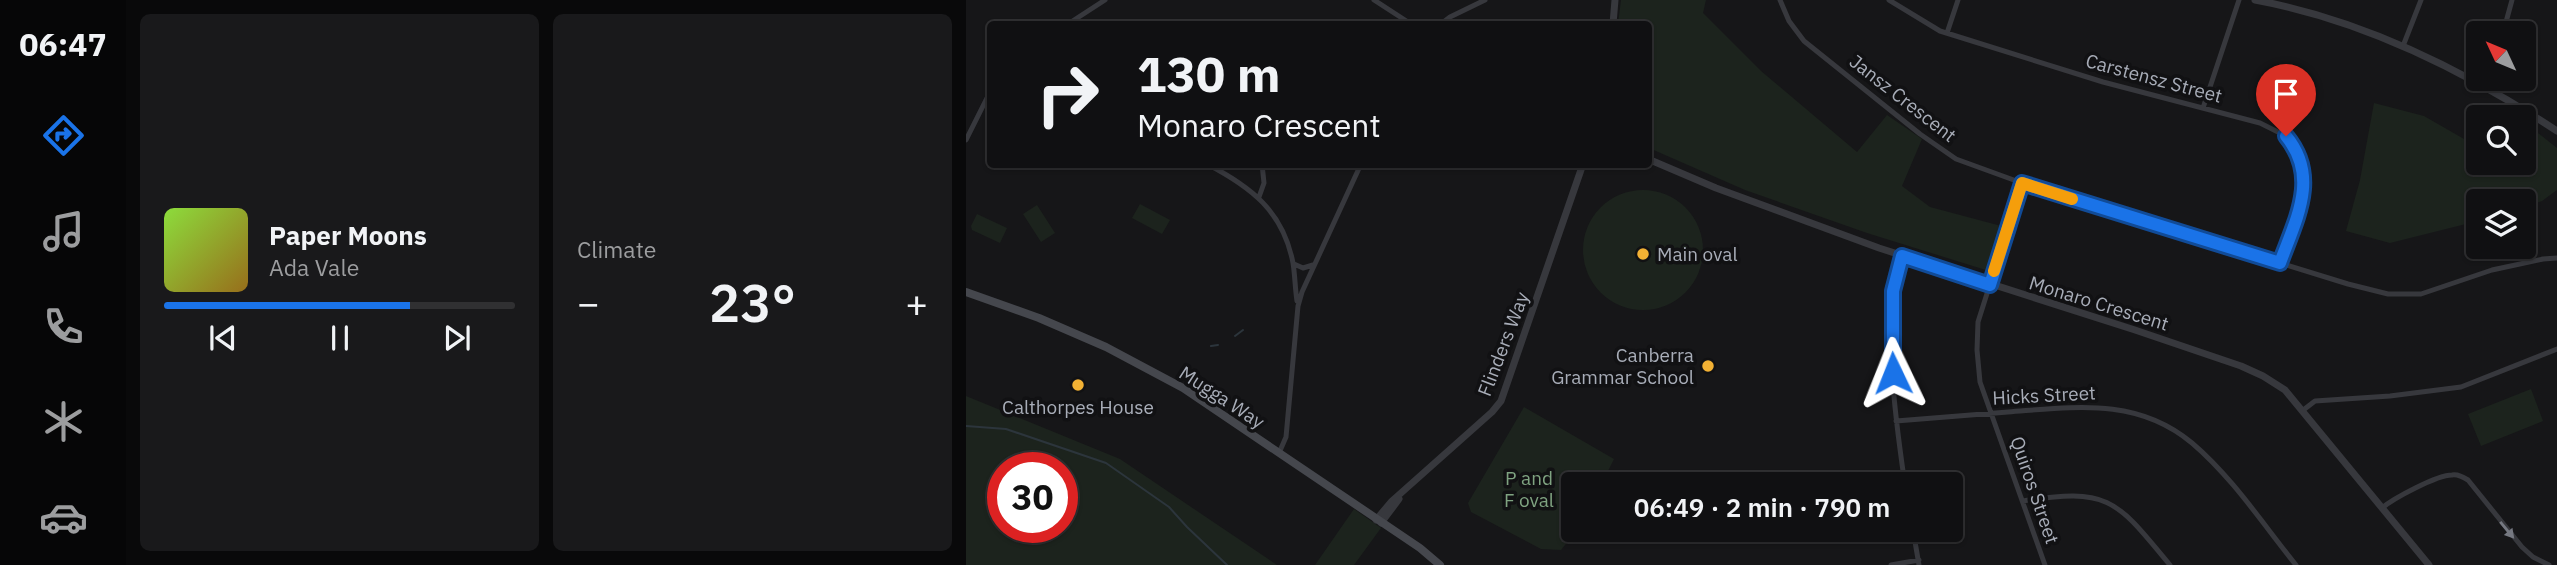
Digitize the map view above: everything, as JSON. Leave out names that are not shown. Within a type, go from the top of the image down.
[{"type":"main road","name":"Mugga Way","points":[[966,292],[1039,318],[1106,347],[1182,388],[1420,548],[1440,565]]},
{"type":"street","points":[[1073,21],[1105,0]]},
{"type":"street","points":[[1374,0],[1406,21]]},
{"type":"street","points":[[1445,21],[1485,0]]},
{"type":"street","points":[[1613,21],[1615,0]]},
{"type":"street","name":"Jansz Crescent","points":[[1780,0],[1789,21],[1804,41],[1920,134],[1956,159],[2022,183],[2366,289],[2407,295],[2432,291],[2492,270],[2543,258],[2557,258]]},
{"type":"street","name":"Carstensz Street","points":[[1889,0],[1947,33],[2103,82],[2274,129],[2286,136],[2300,156],[2304,171],[2302,200],[2280,263]]},
{"type":"street","points":[[1947,33],[1958,0]]},
{"type":"street","points":[[2203,108],[2238,0]]},
{"type":"street","points":[[2255,0],[2339,23],[2403,46],[2466,77]]},
{"type":"street","points":[[2403,46],[2421,0]]},
{"type":"street","points":[[2506,21],[2512,0]]},
{"type":"street","points":[[2494,91],[2557,131]]},
{"type":"street","points":[[966,140],[987,98]]},
{"type":"street","points":[[983,106],[987,107]]},
{"type":"street","name":"Monaro Crescent","points":[[1652,161],[1724,191],[1902,256],[2135,330],[2263,376],[2285,390],[2429,565]]},
{"type":"street","points":[[1213,168],[1259,197],[1280,227],[1293,264],[1298,306],[1286,437],[1279,453]]},
{"type":"street","points":[[1259,197],[1264,183],[1262,168]]},
{"type":"street","points":[[1298,306],[1359,168]]},
{"type":"street","name":"Flinders Way","points":[[1379,521],[1404,492],[1492,412],[1503,397],[1584,168]]},
{"type":"street","name":"Quiros Street","points":[[2022,183],[1979,322],[1977,350],[1980,382],[2045,565]]},
{"type":"street","points":[[1902,256],[1893,291],[1892,327],[1896,421],[1903,472]]},
{"type":"street","points":[[1293,264],[1303,268],[1316,263]]},
{"type":"street","points":[[2302,411],[2315,401],[2390,396],[2461,387],[2557,349]]},
{"type":"street","name":"Hicks Street","points":[[1896,421],[2076,407],[2109,408],[2138,415],[2163,424],[2192,443],[2219,469],[2296,565]]},
{"type":"street","points":[[2382,508],[2398,497],[2452,475],[2468,480],[2527,553],[2549,565]]},
{"type":"street","points":[[2023,501],[2066,495],[2097,497],[2130,517],[2170,565]]},
{"type":"street","points":[[1891,565],[1919,562],[1915,542]]},
{"type":"green space","points":[[1621,0],[1706,0],[1703,13],[1761,71],[1857,152],[1887,115],[1922,139],[1902,186],[1930,207],[2005,227],[1989,271],[1867,233],[1745,190],[1652,149],[1652,21],[1618,21]]},
{"type":"green space","points":[[2374,103],[2424,116],[2466,140],[2466,175],[2536,175],[2538,133],[2557,148],[2557,190],[2542,201],[2536,203],[2536,189],[2466,189],[2466,224],[2390,243],[2346,231],[2360,180]]},
{"type":"green space","name":"Main oval","points":[[1643,190],[1666,194],[1686,207],[1699,227],[1703,250],[1699,273],[1686,293],[1666,306],[1643,310],[1620,306],[1600,293],[1587,273],[1583,250],[1587,227],[1600,207],[1620,194]]},
{"type":"green space","points":[[1140,204],[1170,220],[1162,234],[1132,218]]},
{"type":"green space","points":[[1037,205],[1055,233],[1041,242],[1023,214]]},
{"type":"green space","points":[[977,214],[1007,228],[1000,243],[972,230],[971,226]]},
{"type":"green space","points":[[2531,389],[2543,421],[2481,446],[2468,414]]},
{"type":"green space","points":[[966,396],[1120,459],[1277,565],[966,565]]},
{"type":"green space","name":"P and F oval","points":[[1524,407],[1614,459],[1608,472],[1561,472],[1561,542],[1567,542],[1561,550],[1541,549],[1471,512],[1468,503]]},
{"type":"green space","points":[[1354,509],[1381,528],[1354,565],[1315,565]]},
{"type":"waterway","points":[[1235,336],[1243,330]]},
{"type":"waterway","points":[[1211,346],[1218,345]]},
{"type":"waterway","points":[[966,426],[1006,429],[1106,463],[1169,507],[1227,565]]},
{"type":"slow traffic","points":[[1994,271],[2022,183],[2072,199]]},
{"type":"place","name":"Main oval","points":[[1643,254]]},
{"type":"place","name":"Canberra Grammar School","points":[[1708,366]]},
{"type":"place","name":"Calthorpes House","points":[[1078,385]]},
{"type":"route","points":[[1893,373],[1893,291],[1902,256],[1990,285],[2022,183],[2280,263],[2302,200],[2304,186],[2300,156],[2286,136]]}]
